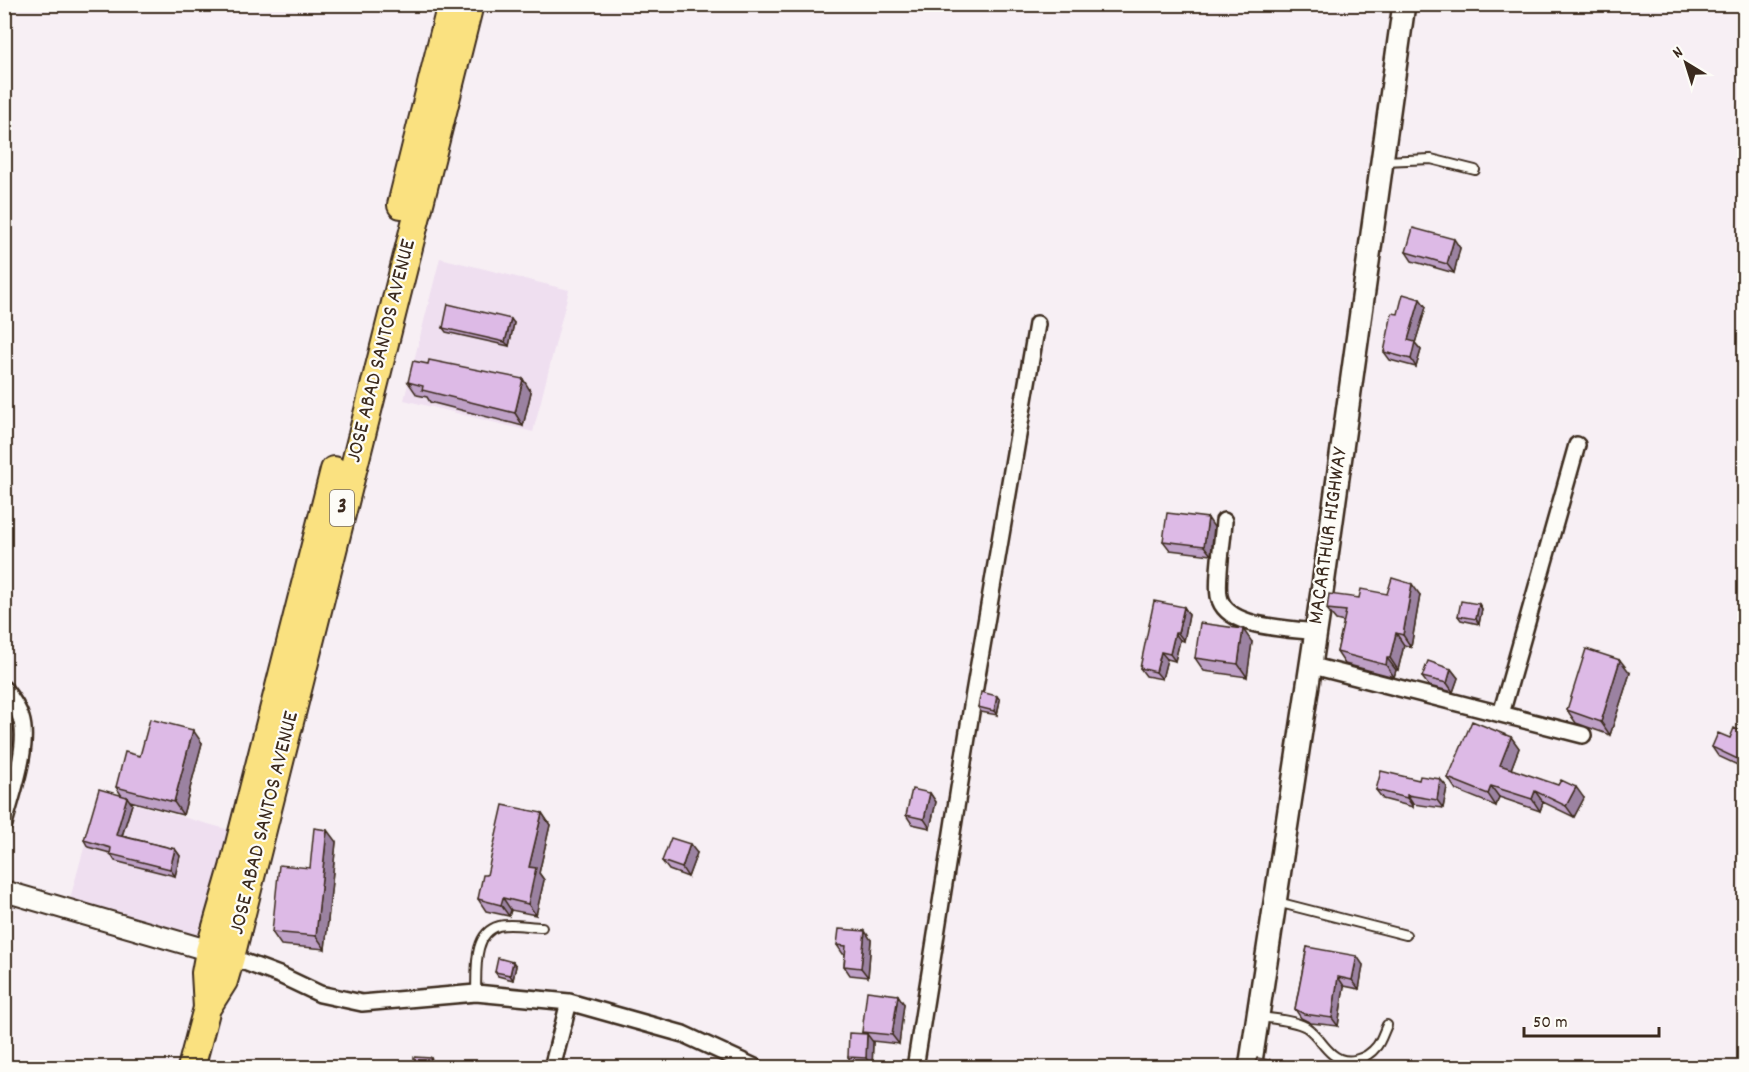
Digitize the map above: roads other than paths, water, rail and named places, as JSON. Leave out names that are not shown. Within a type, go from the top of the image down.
[{"type":"highway","name":"JOSE ABAD SANTOS AVENUE","points":[[220,954],[275,703],[451,4]]},
{"type":"highway","name":"JOSE ABAD SANTOS AVENUE","points":[[192,1068],[207,1008],[205,973],[220,954],[470,4]]},
{"type":"main road","name":"MACARTHUR HIGHWAY","points":[[1250,1068],[1315,632],[1404,4]]},
{"type":"street","points":[[915,1068],[974,693],[1037,324]]},
{"type":"street","points":[[1501,714],[1577,445]]},
{"type":"street","points":[[1224,520],[1219,597],[1229,611],[1242,622],[1315,632]]},
{"type":"street","points":[[1309,665],[1583,735]]},
{"type":"street","points":[[4,690],[21,717],[23,730],[21,759],[4,824]]},
{"type":"street","points":[[4,891],[220,954],[282,976],[320,994],[362,1003],[476,993],[569,1002],[683,1034],[757,1068]]},
{"type":"street","points":[[552,1068],[569,1002]]},
{"type":"lane","points":[[1382,161],[1431,159],[1475,170]]},
{"type":"lane","points":[[1275,902],[1406,935]]},
{"type":"lane","points":[[476,993],[478,947],[487,933],[499,926],[542,927]]},
{"type":"lane","points":[[1256,1016],[1299,1024],[1309,1029],[1331,1054],[1341,1060],[1351,1062],[1363,1058],[1377,1046],[1387,1025]]}]
